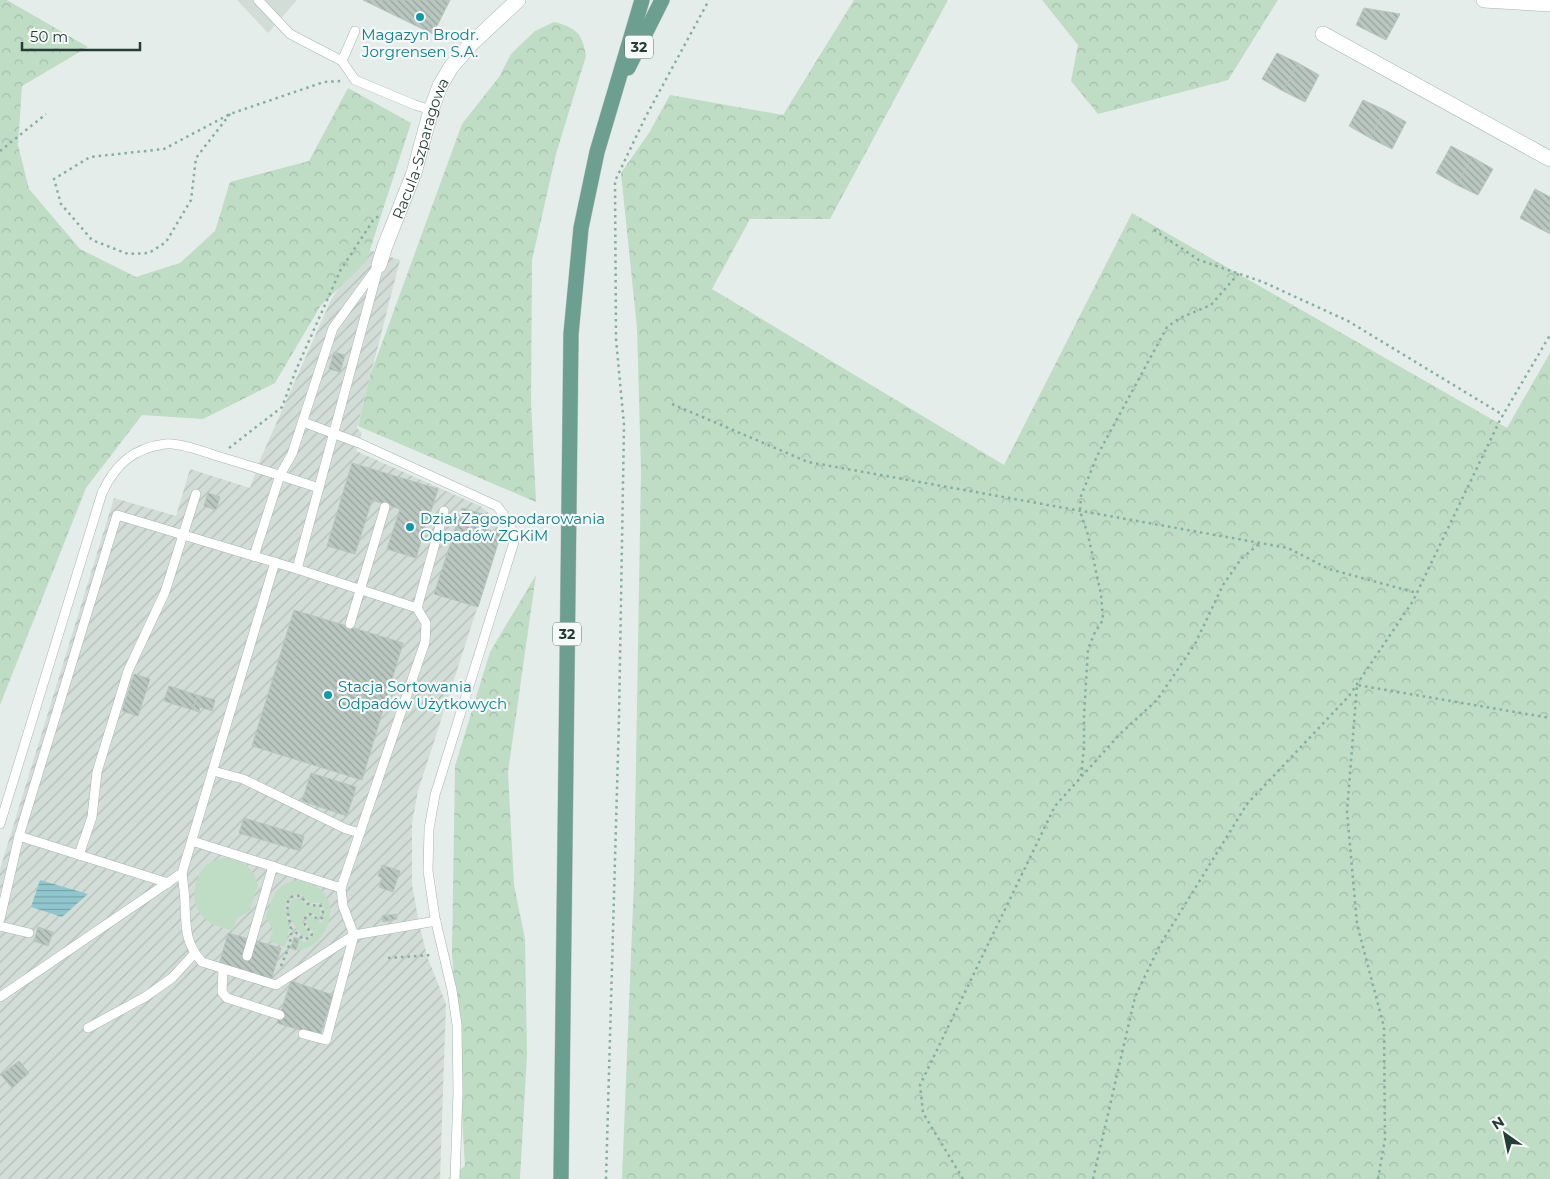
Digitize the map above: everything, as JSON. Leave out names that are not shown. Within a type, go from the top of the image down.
[{"type":"main road","name":"32","points":[[561,1179],[571,334],[581,228],[596,152],[642,0]]},
{"type":"main road","name":"32","points":[[614,93],[662,0]]},
{"type":"street","name":"Racula-Szparagowa","points":[[379,265],[414,173],[431,110],[440,86],[450,67],[470,45],[518,0]]},
{"type":"street","points":[[1484,0],[1550,4]]},
{"type":"street","points":[[1322,34],[1550,159]]},
{"type":"lane","points":[[258,0],[290,34],[342,61],[355,80],[431,110]]},
{"type":"lane","points":[[342,61],[355,31]]},
{"type":"lane","points":[[254,556],[280,475],[292,454],[333,328],[379,265]]},
{"type":"lane","points":[[297,569],[379,265]]},
{"type":"lane","points":[[302,422],[334,433],[432,475],[497,506],[510,523],[514,542],[435,795],[430,829],[428,870],[436,921],[453,999],[458,1050],[456,1179]]},
{"type":"lane","points":[[0,824],[102,493],[110,476],[126,459],[143,450],[166,444],[195,449],[320,488]]},
{"type":"lane","points":[[79,855],[92,817],[96,772],[128,671],[165,592],[196,494]]},
{"type":"lane","points":[[350,624],[385,507]]},
{"type":"lane","points":[[303,1034],[326,1040],[354,935],[343,906],[341,888],[425,642],[426,623],[418,608],[444,511]]},
{"type":"lane","points":[[0,919],[19,836],[117,515],[276,562],[418,608]]},
{"type":"lane","points":[[276,562],[182,873],[185,927],[194,954],[202,962],[276,984],[354,935],[436,921]]},
{"type":"lane","points":[[213,771],[243,779],[346,829],[360,833]]},
{"type":"lane","points":[[19,836],[168,883]]},
{"type":"lane","points":[[192,841],[341,888]]},
{"type":"lane","points":[[247,956],[273,866]]},
{"type":"lane","points":[[0,997],[182,873]]},
{"type":"lane","points":[[0,926],[29,933]]},
{"type":"lane","points":[[88,1028],[144,997],[172,978],[194,954]]},
{"type":"lane","points":[[223,969],[222,992],[227,998],[280,1014]]},
{"type":"path","points":[[606,1179],[619,718],[624,424],[616,339],[615,181],[645,118],[709,0]]},
{"type":"path","points":[[230,114],[196,158],[191,200],[166,242],[149,253],[128,254],[92,240],[61,204],[54,179],[90,157],[164,149],[230,114],[324,82],[355,80]]},
{"type":"path","points":[[0,151],[46,114]]},
{"type":"path","points":[[218,456],[282,406],[340,271],[374,219],[401,209]]},
{"type":"path","points":[[1154,230],[1199,260],[1263,282],[1348,321],[1503,415]]},
{"type":"path","points":[[1081,777],[1088,650],[1095,632],[1103,620],[1101,594],[1092,552],[1080,511],[1081,496],[1098,456],[1167,326],[1180,318],[1211,305],[1239,273]]},
{"type":"path","points":[[1093,1179],[1135,997],[1160,945],[1247,804],[1349,696],[1417,593],[1503,415],[1550,335]]},
{"type":"path","points":[[672,404],[808,462],[1288,548],[1330,569],[1417,593]]},
{"type":"path","points":[[963,1179],[922,1113],[920,1085],[1054,806],[1120,734],[1157,700],[1195,644],[1223,585],[1241,559],[1259,543]]},
{"type":"path","points":[[1357,684],[1550,718]]},
{"type":"path","points":[[1357,684],[1347,812],[1357,924],[1384,1027],[1385,1139],[1378,1179]]},
{"type":"path","points":[[276,984],[291,936],[292,929],[287,906],[291,898],[300,896],[310,905],[321,906],[322,918],[318,919],[310,914],[305,918],[305,924],[312,934],[310,938],[303,939],[292,929]]},
{"type":"path","points":[[388,958],[443,953]]},
{"type":"shaded area","points":[[237,0],[297,0],[268,33]]},
{"type":"shaded area","points":[[363,248],[400,260],[357,428],[362,433],[356,451],[480,506],[491,515],[501,534],[418,791],[412,823],[412,884],[419,923],[427,956],[446,1004],[440,1179],[0,1179],[0,869],[114,498],[176,516],[190,469],[250,488],[260,460],[330,302]]},
{"type":"green space","points":[[0,0],[7,0],[88,47],[22,86],[18,145],[29,189],[80,249],[136,277],[180,263],[215,231],[230,182],[309,161],[348,88],[411,123],[366,262],[321,305],[275,383],[203,419],[142,415],[86,488],[0,705]]},
{"type":"green space","points":[[854,0],[948,0],[830,219],[750,219],[712,289],[1004,465],[1132,213],[1507,428],[1550,353],[1550,1179],[622,1179],[634,881],[641,470],[637,328],[621,173],[649,133],[670,95],[783,115]]},
{"type":"green space","points":[[1042,0],[1278,0],[1228,80],[1098,114],[1071,81],[1078,45]]},
{"type":"green space","points":[[554,22],[573,29],[577,33],[583,42],[586,56],[556,154],[532,260],[531,403],[536,502],[358,426],[370,376],[462,124],[499,77],[511,54],[535,31]]},
{"type":"green space","points":[[536,575],[508,772],[514,885],[525,939],[527,1054],[520,1179],[447,1179],[465,1166],[452,952],[455,766],[490,652]]},
{"type":"green space","points":[[223,858],[236,860],[247,866],[257,882],[258,889],[256,889],[250,911],[237,918],[233,929],[235,931],[206,920],[199,911],[194,897],[196,882],[203,869],[210,863]]},
{"type":"green space","points":[[299,880],[314,885],[324,893],[329,903],[330,912],[326,929],[322,936],[309,947],[300,951],[296,950],[299,939],[304,942],[308,941],[314,934],[307,924],[308,916],[321,923],[323,921],[324,907],[322,903],[310,903],[301,894],[290,896],[285,907],[289,930],[285,947],[269,941],[273,930],[266,917],[276,892],[285,885]]},
{"type":"green space","points":[[298,898],[309,906],[319,906],[320,908],[319,917],[310,912],[303,917],[302,924],[309,934],[307,937],[304,937],[297,929],[289,914],[290,904],[293,899]]},
{"type":"water","points":[[40,880],[88,894],[62,917],[31,907]]},
{"type":"building","name":"Magazyn Brodr. Jorgrensen S.A.","points":[[363,0],[450,0],[433,34]]},
{"type":"building","points":[[1364,8],[1400,14],[1386,40],[1356,25]]},
{"type":"building","points":[[1277,53],[1298,63],[1283,91],[1262,79]]},
{"type":"building","points":[[1298,63],[1319,75],[1305,102],[1283,91]]},
{"type":"building","points":[[1363,100],[1385,110],[1370,138],[1349,126]]},
{"type":"building","points":[[1385,110],[1406,122],[1392,149],[1370,138]]},
{"type":"building","points":[[1451,146],[1472,157],[1457,185],[1436,173]]},
{"type":"building","points":[[1472,157],[1493,169],[1478,195],[1457,185]]},
{"type":"building","points":[[1535,189],[1550,197],[1550,234],[1520,218]]},
{"type":"building","points":[[334,352],[345,355],[340,372],[329,369]]},
{"type":"building","name":"Dział Zagospodarowania Odpadów ZGKiM","points":[[352,463],[438,489],[416,558],[387,549],[400,509],[372,500],[355,554],[327,546]]},
{"type":"building","points":[[208,493],[220,497],[216,510],[204,506]]},
{"type":"building","points":[[462,508],[490,516],[486,529],[501,534],[478,607],[434,594]]},
{"type":"building","name":"Stacja Sortowania Odpadów Użytkowych","points":[[294,610],[403,643],[362,780],[252,746]]},
{"type":"building","points":[[134,674],[150,679],[138,716],[122,711]]},
{"type":"building","points":[[169,686],[197,695],[193,710],[164,701]]},
{"type":"building","points":[[197,695],[215,700],[212,711],[200,707],[199,712],[193,710]]},
{"type":"building","points":[[311,773],[356,787],[347,816],[302,801]]},
{"type":"building","points":[[244,818],[304,836],[300,851],[239,833]]},
{"type":"building","points":[[382,865],[400,871],[393,892],[379,887],[382,878],[378,876]]},
{"type":"building","points":[[396,914],[397,919],[383,922],[382,916]]},
{"type":"building","points":[[38,927],[53,932],[48,946],[34,941]]},
{"type":"building","points":[[228,933],[281,948],[271,980],[219,965]]},
{"type":"building","points":[[294,937],[299,939],[296,950],[291,948]]},
{"type":"building","points":[[291,981],[333,995],[320,1036],[277,1023]]},
{"type":"building","points":[[19,1061],[29,1073],[12,1088],[1,1075]]},
{"type":"place","name":"Magazyn Brodr. Jorgrensen S.A.","points":[[420,17]]},
{"type":"place","name":"Dział Zagospodarowania Odpadów ZGKiM","points":[[410,527]]},
{"type":"place","name":"Stacja Sortowania Odpadów Użytkowych","points":[[328,695]]}]
